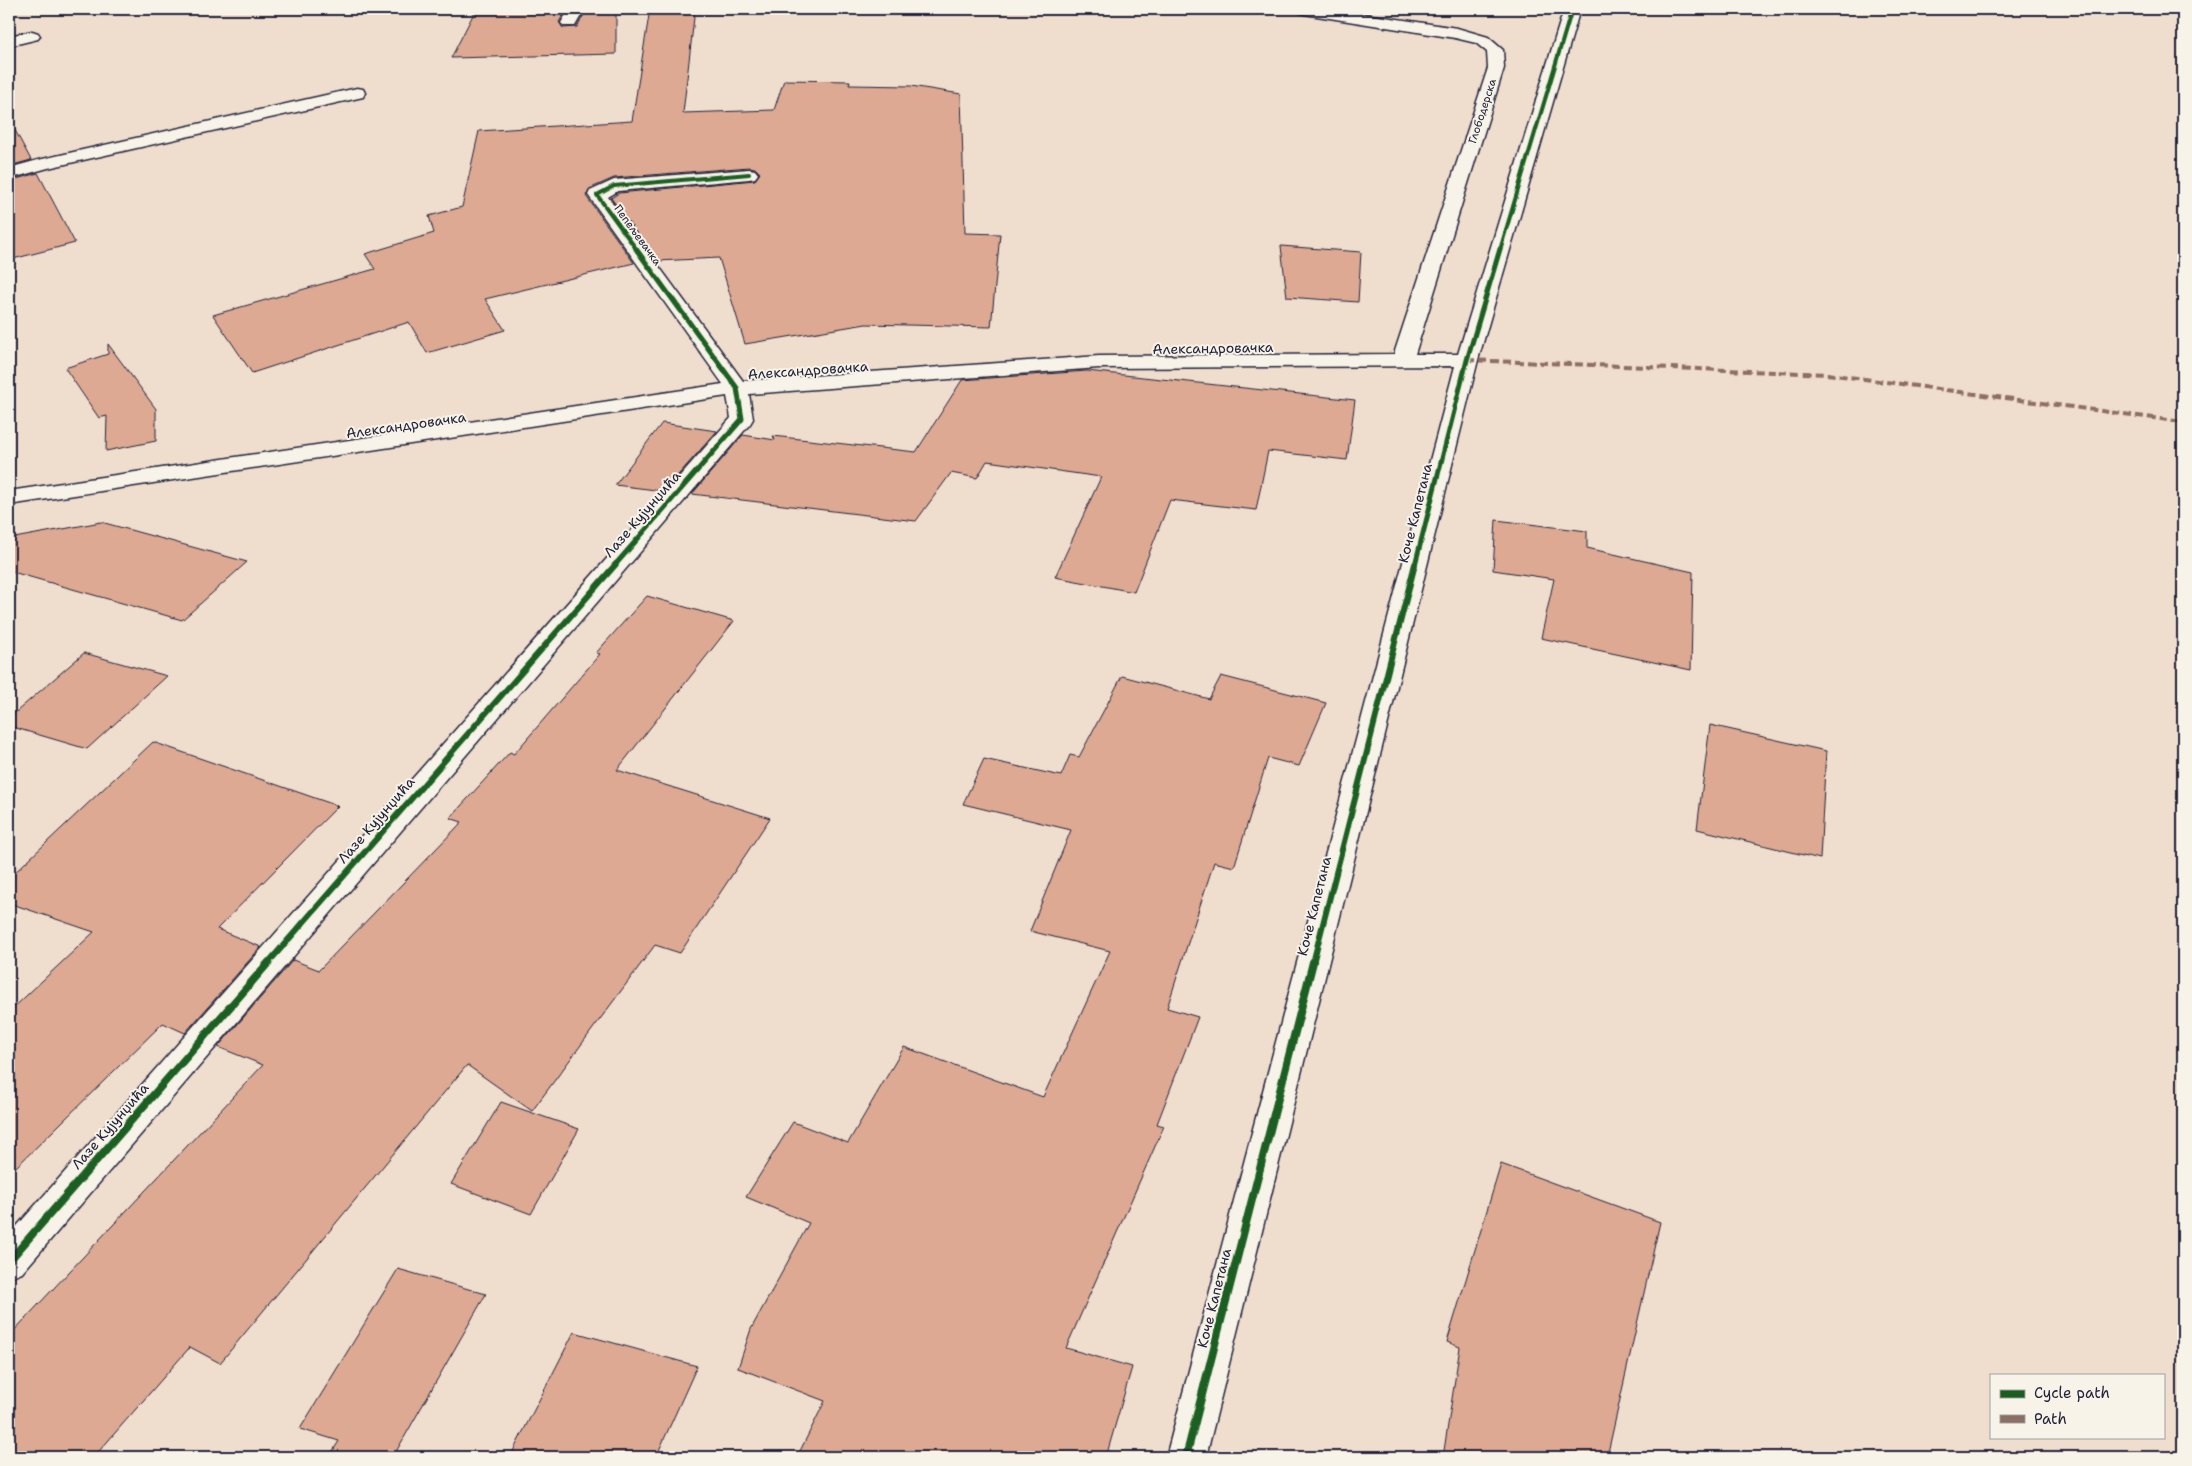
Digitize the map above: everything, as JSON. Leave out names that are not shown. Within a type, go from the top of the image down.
[{"type":"street","points":[[569,23],[577,9]]},
{"type":"street","name":"Глободерска","points":[[1304,9],[1457,33],[1482,40],[1495,50],[1496,68],[1403,359]]},
{"type":"street","name":"Коче Капетана","points":[[1186,1457],[1467,360],[1572,9]]},
{"type":"street","points":[[9,41],[32,36]]},
{"type":"street","points":[[9,174],[44,164],[356,93]]},
{"type":"street","name":"Пепељевачка","points":[[737,388],[597,195],[614,186],[749,174]]},
{"type":"street","name":"Александровачка","points":[[9,498],[737,388],[1099,362],[1467,360]]},
{"type":"street","name":"Лазе Кујунџића","points":[[9,1261],[742,419],[737,388]]},
{"type":"building","points":[[476,9],[567,9],[559,22],[563,28],[577,27],[587,9],[616,9],[616,54],[451,58]]},
{"type":"building","points":[[650,9],[695,9],[683,113],[774,110],[784,80],[850,81],[849,85],[911,86],[961,94],[965,233],[1000,234],[991,327],[866,324],[745,344],[719,258],[657,261],[611,198],[619,193],[755,180],[760,173],[755,168],[749,167],[614,178],[589,189],[586,196],[634,263],[485,299],[505,330],[427,353],[409,322],[252,373],[213,315],[375,269],[365,254],[434,233],[429,216],[462,207],[479,131],[632,121]]},
{"type":"building","points":[[9,119],[31,160],[9,166]]},
{"type":"building","points":[[38,173],[75,243],[9,260],[9,181]]},
{"type":"building","points":[[1281,246],[1361,252],[1358,302],[1287,297]]},
{"type":"building","points":[[108,344],[156,409],[156,441],[106,451],[107,416],[99,418],[65,368],[108,354]]},
{"type":"building","points":[[1087,371],[1355,400],[1347,460],[1268,451],[1256,510],[1170,500],[1134,592],[1055,577],[1101,477],[987,461],[977,478],[951,473],[916,521],[692,494],[743,435],[775,440],[773,436],[916,452],[962,380]]},
{"type":"building","points":[[662,423],[717,431],[664,491],[615,485]]},
{"type":"building","points":[[1496,520],[1587,531],[1587,548],[1693,572],[1691,670],[1541,638],[1554,579],[1493,570]]},
{"type":"building","points":[[101,522],[247,562],[182,620],[9,571],[9,539]]},
{"type":"building","points":[[647,596],[734,621],[617,770],[770,818],[680,953],[655,945],[532,1111],[467,1065],[220,1363],[190,1347],[94,1457],[9,1457],[9,1336],[263,1065],[218,1047],[293,960],[319,970],[462,822],[450,818],[510,752],[514,754],[600,654],[596,653]]},
{"type":"building","points":[[84,653],[167,676],[87,749],[9,726],[9,718]]},
{"type":"building","points":[[1122,676],[1209,699],[1221,676],[1326,703],[1299,766],[1268,758],[1234,867],[1214,862],[1167,1008],[1198,1017],[1157,1124],[1164,1126],[1066,1348],[1132,1367],[1106,1457],[797,1457],[825,1401],[738,1368],[751,1329],[809,1223],[746,1197],[793,1122],[848,1143],[904,1047],[1043,1097],[1110,951],[1030,931],[1071,830],[963,804],[984,759],[1061,776],[1070,755],[1079,757]]},
{"type":"building","points":[[1710,725],[1826,751],[1820,859],[1697,829]]},
{"type":"building","points":[[153,742],[338,806],[217,929],[261,947],[185,1033],[163,1023],[9,1174],[9,1012],[94,932],[9,903],[9,878]]},
{"type":"building","points":[[501,1102],[579,1129],[531,1214],[451,1184]]},
{"type":"building","points":[[1501,1164],[1660,1222],[1607,1457],[1443,1457],[1460,1347],[1447,1342]]},
{"type":"building","points":[[398,1269],[486,1294],[393,1457],[329,1457],[339,1441],[300,1429]]},
{"type":"building","points":[[574,1332],[697,1366],[656,1457],[510,1457]]},
{"type":"marked path","points":[[1467,360],[1827,374],[2183,422]]},
{"type":"cycle path","points":[[1186,1457],[1467,360],[1572,9]]},
{"type":"cycle path","points":[[9,1261],[742,419],[737,388],[597,195],[614,186],[749,174]]}]
